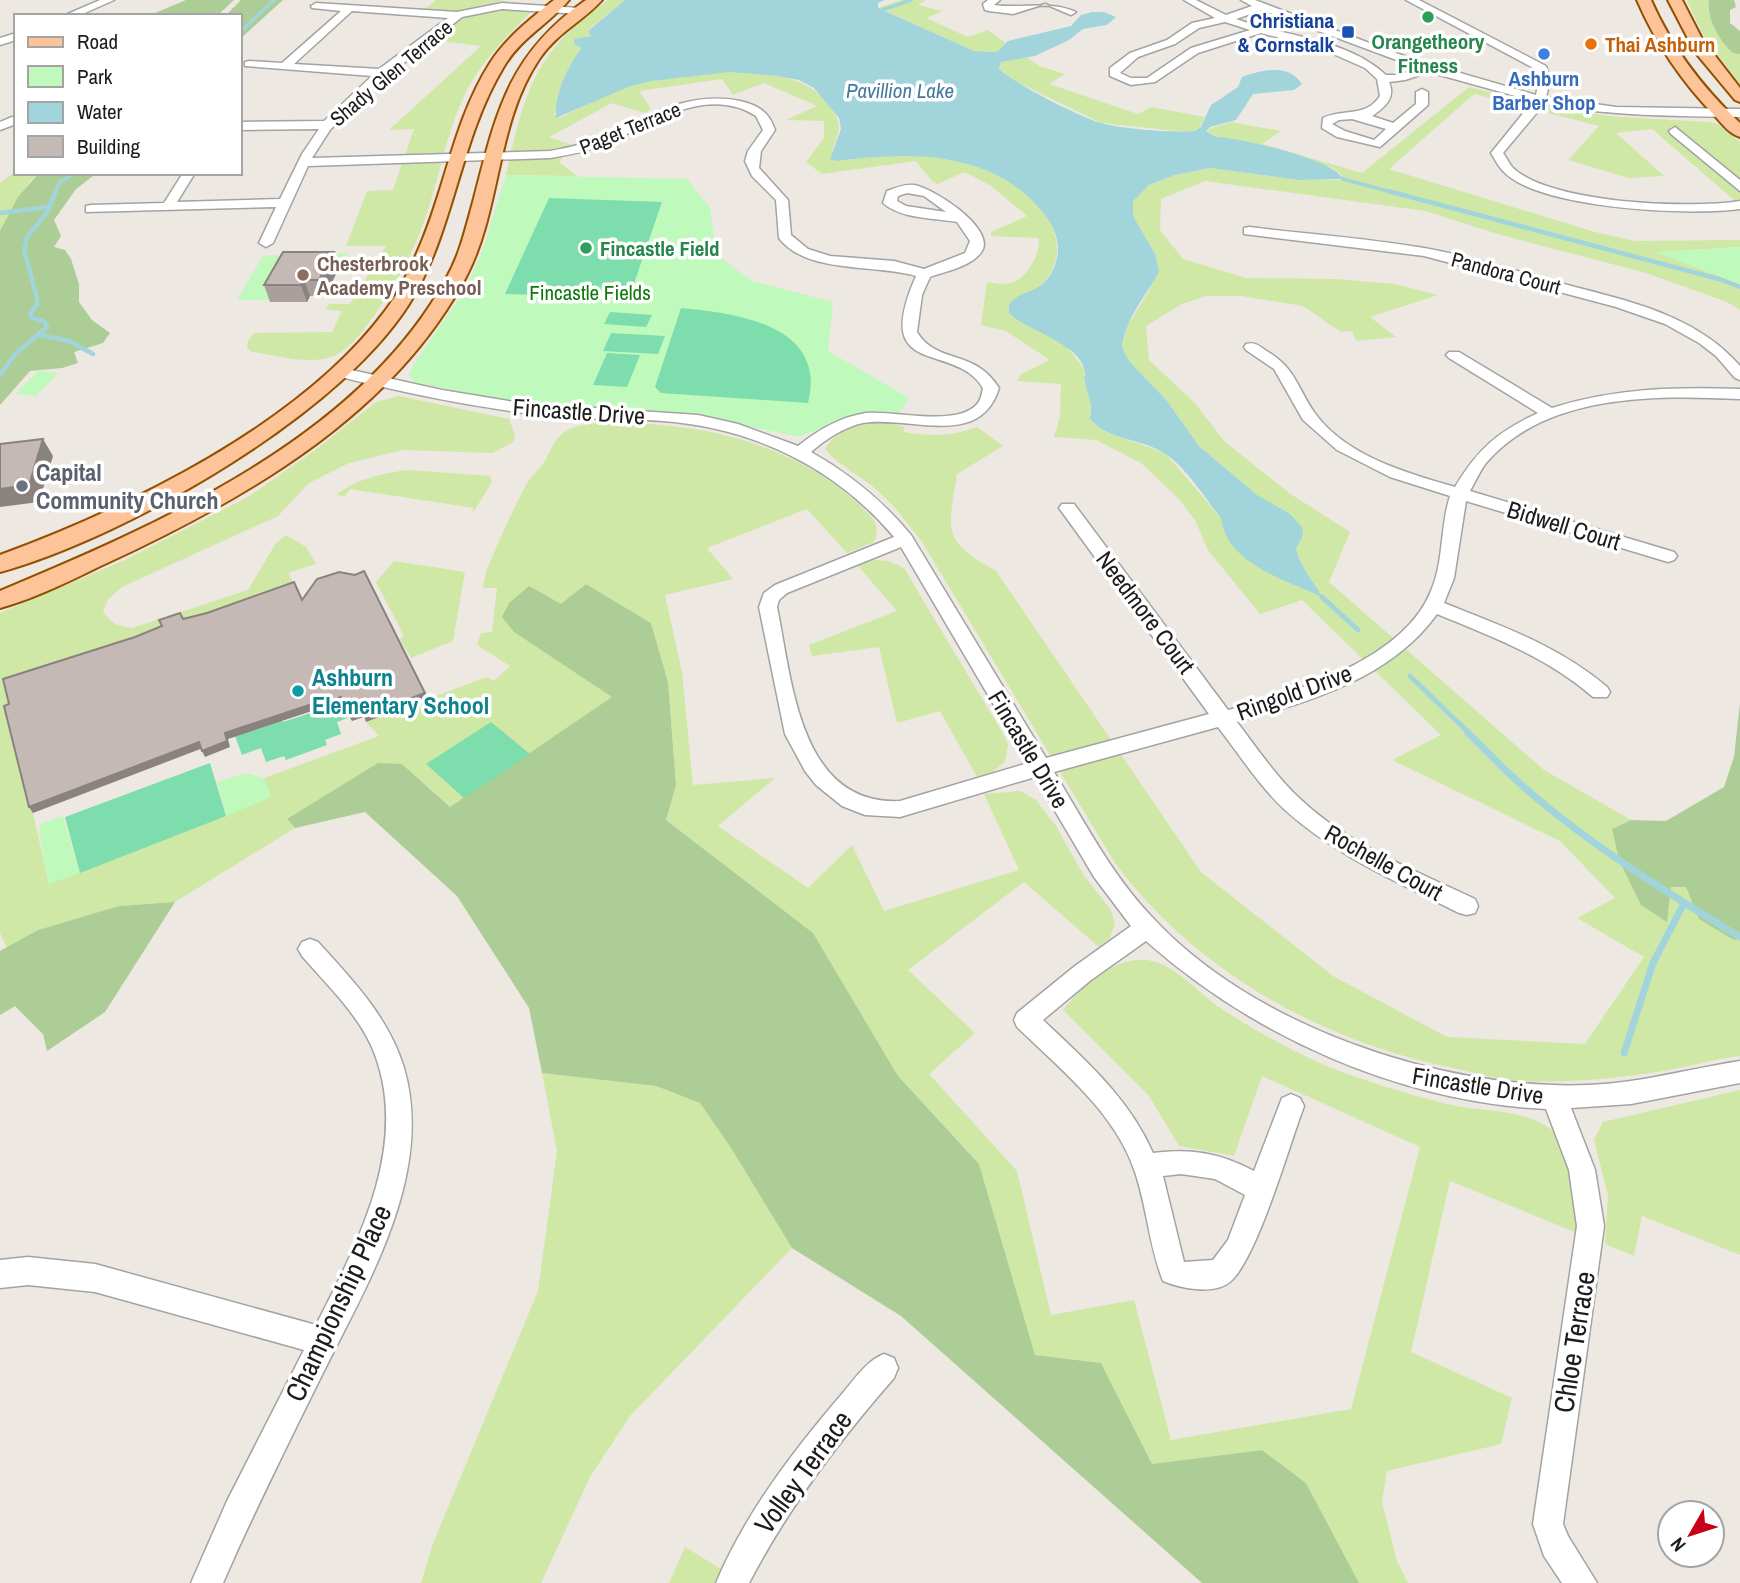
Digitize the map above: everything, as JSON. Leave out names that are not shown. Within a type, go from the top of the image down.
[{"type":"main road","points":[[0,600],[102,557],[235,486],[316,432],[376,381],[422,331],[457,275],[476,222],[510,100],[524,71],[544,43],[595,0]]},
{"type":"main road","points":[[1644,0],[1669,51],[1720,113],[1740,132]]},
{"type":"main road","points":[[1675,0],[1695,41],[1740,97]]},
{"type":"main road","points":[[0,564],[81,533],[184,481],[264,431],[338,372],[387,322],[407,293],[431,236],[477,97],[491,70],[508,47],[556,4]]},
{"type":"street","points":[[995,0],[988,5],[989,8],[1004,12],[1044,0],[1070,12]]},
{"type":"street","points":[[1189,0],[1226,19],[1259,30],[1301,39],[1341,53],[1369,67],[1384,79],[1387,92],[1383,101],[1362,117]]},
{"type":"street","points":[[1246,0],[1429,68],[1539,100],[1635,113],[1740,113]]},
{"type":"street","points":[[1411,0],[1537,64],[1544,73],[1539,100],[1527,119],[1497,153],[1498,159],[1515,174],[1555,190],[1644,208],[1694,211],[1740,205]]},
{"type":"street","points":[[72,14],[101,1]]},
{"type":"street","name":"Shady Glen Terrace","points":[[266,243],[306,162],[328,125],[384,73],[458,15],[479,7],[504,3],[556,4],[580,11]]},
{"type":"street","points":[[316,6],[458,15]]},
{"type":"street","points":[[1259,30],[1242,38],[1191,52],[1155,79],[1127,80],[1114,74],[1114,69],[1145,51],[1171,42],[1196,25],[1226,19],[1262,6]]},
{"type":"street","points":[[285,67],[350,8]]},
{"type":"street","points":[[1145,51],[1177,61]]},
{"type":"street","points":[[249,64],[384,73]]},
{"type":"street","points":[[1384,79],[1401,78],[1429,68]]},
{"type":"street","points":[[1395,128],[1362,117],[1332,117],[1326,125],[1341,134],[1376,144],[1395,128],[1422,105],[1422,92]]},
{"type":"street","name":"Paget Terrace","points":[[306,162],[551,155],[584,149],[684,105],[714,102],[743,106],[760,113],[769,124],[768,134],[754,151],[752,163],[759,177],[782,200],[781,226],[790,243],[819,258],[894,265],[924,274]]},
{"type":"street","points":[[242,127],[328,125]]},
{"type":"street","points":[[1675,131],[1740,187]]},
{"type":"street","points":[[168,207],[188,175]]},
{"type":"street","points":[[90,209],[286,203]]},
{"type":"street","points":[[800,452],[823,434],[849,421],[884,416],[946,422],[970,415],[987,402],[990,388],[983,374],[963,362],[930,353],[912,338],[910,326],[915,295],[924,274],[962,260],[977,249],[979,242],[976,233],[961,219]]},
{"type":"street","name":"Pandora Court","points":[[1249,231],[1295,239],[1412,249],[1608,300],[1649,313],[1683,328],[1721,353],[1740,375]]},
{"type":"street","name":"Bidwell Court","points":[[1251,347],[1280,366],[1309,416],[1345,449],[1393,473],[1668,556]]},
{"type":"street","points":[[1454,355],[1552,414]]},
{"type":"street","name":"Fincastle Drive","points":[[338,372],[486,403],[550,412],[666,416],[701,421],[752,434],[800,452],[829,467],[869,496],[905,539],[1102,871],[1147,928],[1225,990],[1297,1034],[1396,1072],[1494,1091],[1554,1097],[1640,1092],[1740,1072]]},
{"type":"street","name":"Ringold Drive","points":[[905,539],[781,589],[770,597],[768,607],[794,733],[813,766],[835,792],[848,801],[872,810],[884,811],[1224,717],[1304,693],[1361,669],[1402,641],[1435,606],[1445,578],[1454,513],[1460,494],[1474,468],[1491,448],[1552,414],[1604,399],[1648,393],[1740,394]]},
{"type":"street","name":"Needmore Court","points":[[1068,508],[1224,717]]},
{"type":"street","points":[[1435,606],[1545,652],[1585,678],[1600,692]]},
{"type":"street","name":"Rochelle Court","points":[[1224,717],[1274,785],[1307,818],[1353,850],[1467,906]]},
{"type":"street","points":[[1147,928],[1083,972],[1026,1020],[1100,1091],[1123,1122],[1146,1166],[1173,1271],[1186,1276],[1220,1273],[1238,1249],[1291,1106]]},
{"type":"street","name":"Championship Place","points":[[207,1583],[372,1243],[388,1199],[397,1156],[399,1116],[394,1079],[384,1045],[358,1003],[310,949]]},
{"type":"street","name":"Chloe Terrace","points":[[1554,1097],[1583,1167],[1591,1206],[1589,1247],[1548,1524],[1555,1545],[1581,1583]]},
{"type":"street","points":[[1146,1166],[1186,1160],[1206,1162],[1259,1189]]},
{"type":"street","points":[[0,1273],[28,1271],[95,1278],[323,1341]]},
{"type":"street","name":"Volley Terrace","points":[[732,1583],[756,1535],[801,1466],[833,1424],[884,1368]]},
{"type":"green space","points":[[186,0],[234,0],[219,14],[153,14]]},
{"type":"green space","points":[[241,0],[283,0],[242,37],[242,14],[227,14]]},
{"type":"green space","points":[[436,0],[505,0],[454,12],[424,10]]},
{"type":"green space","points":[[608,0],[625,0],[588,30],[592,36],[574,40],[573,42],[583,48],[569,66],[554,115],[560,118],[610,94],[649,81],[702,73],[759,73],[785,77],[807,86],[824,99],[839,124],[832,151],[837,161],[925,156],[976,165],[1008,180],[1037,205],[1055,236],[1057,253],[1052,270],[1041,285],[1025,293],[1085,370],[1084,381],[1091,398],[1090,419],[1093,423],[1109,433],[1165,453],[1221,518],[1225,533],[1245,558],[1275,576],[1321,596],[1298,556],[1296,549],[1302,535],[1289,513],[1257,495],[1199,446],[1167,401],[1129,361],[1122,347],[1127,327],[1151,287],[1155,254],[1133,216],[1133,201],[1139,192],[1175,175],[1210,168],[1299,180],[1341,180],[1342,175],[1333,168],[1259,145],[1216,137],[1206,130],[1231,122],[1281,131],[1262,144],[1362,173],[1469,87],[1555,109],[1618,117],[1710,122],[1718,124],[1740,142],[1740,205],[1652,129],[1616,133],[1664,176],[1629,178],[1568,160],[1599,126],[1474,94],[1389,169],[1595,232],[1635,241],[1740,240],[1740,247],[1657,252],[1740,284],[1740,310],[1727,302],[1646,273],[1501,235],[1425,211],[1205,181],[1161,199],[1160,230],[1183,259],[1246,278],[1336,279],[1394,284],[1438,295],[1370,317],[1396,337],[1356,341],[1352,331],[1341,332],[1303,306],[1242,296],[1206,296],[1182,304],[1146,326],[1149,360],[1195,403],[1224,441],[1289,493],[1350,532],[1329,582],[1544,770],[1631,820],[1612,829],[1671,886],[1687,887],[1734,940],[1740,939],[1740,1056],[1606,1078],[1536,1081],[1496,1078],[1407,1057],[1312,1021],[1266,997],[1184,938],[1148,902],[1115,863],[922,542],[884,497],[825,449],[840,433],[872,423],[905,427],[903,432],[931,435],[958,433],[977,427],[1003,446],[957,474],[951,522],[952,533],[957,542],[965,551],[996,571],[1201,872],[1333,976],[1447,1037],[1585,1044],[1644,957],[1577,918],[1615,898],[1560,841],[1392,760],[1441,735],[1302,600],[1260,614],[1208,550],[1195,520],[1180,500],[1141,463],[1096,440],[1054,437],[1060,417],[1061,384],[1017,381],[1021,374],[1050,360],[1006,331],[981,325],[987,282],[1007,284],[1022,277],[1035,258],[1039,244],[1039,238],[991,236],[991,232],[1027,216],[991,186],[965,172],[937,184],[916,161],[822,174],[806,162],[824,138],[824,121],[786,120],[817,106],[764,83],[733,95],[722,79],[639,91],[651,109],[644,113],[612,103],[549,137],[572,145],[559,162],[577,176],[506,175],[527,96],[536,76],[564,37]]},
{"type":"green space","points":[[901,0],[926,0],[918,5],[943,11],[926,18],[968,37],[988,30],[1006,43],[997,52],[974,51],[878,8]]},
{"type":"green space","points":[[1687,0],[1709,0],[1708,11],[1732,53],[1740,54],[1740,84],[1704,37]]},
{"type":"green space","points":[[1709,0],[1734,0],[1736,7],[1730,10],[1730,23],[1740,31],[1740,54],[1733,53],[1719,36],[1712,22]]},
{"type":"green space","points":[[490,7],[528,10],[530,13],[485,62],[470,84],[452,126],[420,232],[389,294],[360,335],[349,346],[331,357],[302,360],[252,352],[247,348],[254,333],[332,332],[342,311],[326,310],[329,304],[350,304],[386,246],[346,246],[367,191],[393,190],[414,129],[389,130],[481,46],[433,40],[469,14]]},
{"type":"green space","points":[[1026,57],[1039,66],[1065,74],[1049,84],[1138,114],[1151,107],[1205,117],[1198,130],[1185,132],[1101,123],[1017,82],[999,69],[1001,62]]},
{"type":"green space","points":[[14,172],[14,175],[37,175],[0,231],[0,183]]},
{"type":"green space","points":[[37,175],[94,175],[76,189],[54,220],[61,236],[54,247],[65,250],[71,259],[79,284],[79,302],[92,320],[110,333],[103,343],[74,352],[78,363],[62,368],[30,371],[0,405],[0,231],[18,197]]},
{"type":"green space","name":"Fincastle Fields","points":[[506,175],[687,179],[710,208],[716,254],[752,281],[833,302],[828,351],[909,398],[899,413],[857,414],[798,437],[693,414],[514,403],[415,382],[409,376],[414,364],[465,290],[483,249]]},
{"type":"green space","name":"Fincastle Field","points":[[549,198],[662,202],[629,298],[505,294]]},
{"type":"green space","points":[[1740,247],[1740,284],[1655,252]]},
{"type":"green space","points":[[348,253],[339,268],[289,268],[271,300],[237,300],[263,256]]},
{"type":"green space","points":[[681,308],[751,320],[773,328],[791,340],[804,356],[811,377],[808,403],[661,393],[655,387]]},
{"type":"green space","points":[[610,312],[652,315],[646,327],[604,324]]},
{"type":"green space","points":[[611,333],[665,336],[658,354],[603,351]]},
{"type":"green space","points":[[607,353],[640,355],[627,387],[593,385]]},
{"type":"green space","points":[[38,371],[58,373],[36,396],[16,394]]},
{"type":"green space","points":[[399,396],[509,419],[515,435],[513,442],[493,453],[403,450],[349,463],[309,483],[278,516],[122,587],[108,599],[103,611],[109,619],[115,624],[132,628],[248,590],[276,543],[286,535],[306,547],[316,564],[288,573],[296,588],[186,625],[183,619],[33,813],[49,884],[271,797],[264,778],[379,736],[366,722],[487,677],[494,681],[510,666],[477,645],[481,633],[492,632],[497,588],[483,588],[486,572],[528,482],[543,464],[556,440],[569,429],[605,423],[682,427],[744,440],[802,464],[829,481],[864,509],[877,529],[874,542],[847,553],[807,509],[707,548],[733,579],[665,595],[682,672],[693,785],[775,778],[718,826],[808,888],[852,845],[884,911],[1019,870],[984,794],[1020,791],[1036,800],[1056,826],[1083,874],[1110,909],[1115,923],[1110,938],[1099,947],[1024,882],[908,970],[975,1033],[929,1074],[1017,1171],[1051,1315],[1134,1300],[1171,1440],[1351,1409],[1420,1147],[1262,1076],[1234,1156],[1179,1146],[1149,1096],[1063,1010],[1091,982],[1126,962],[1139,960],[1162,964],[1222,1009],[1309,1058],[1346,1074],[1416,1096],[1461,1107],[1520,1115],[1546,1126],[1564,1144],[1573,1168],[1577,1233],[1450,1181],[1411,1352],[1512,1398],[1501,1444],[1387,1471],[1382,1502],[1397,1561],[1408,1583],[1359,1583],[1306,1483],[1262,1450],[1152,1464],[1101,1363],[1035,1355],[979,1164],[898,1076],[813,933],[666,820],[676,784],[668,682],[651,623],[586,584],[561,605],[514,632],[613,697],[450,807],[402,764],[287,820],[295,828],[175,902],[119,906],[38,930],[7,948],[0,933],[0,613],[125,560],[248,497],[318,448],[376,402]]},
{"type":"green space","points":[[409,470],[490,476],[492,482],[471,516],[474,508],[350,489],[345,496],[336,495],[370,478]]},
{"type":"green space","points":[[875,560],[889,561],[904,568],[1002,732],[1008,744],[1005,762],[992,772],[977,777],[940,711],[897,723],[879,647],[812,656],[809,645],[897,611],[858,566]]},
{"type":"green space","points":[[394,561],[465,572],[453,641],[411,658],[400,639],[404,636],[376,582]]},
{"type":"green space","points":[[586,584],[651,623],[668,682],[676,785],[666,820],[813,933],[898,1076],[979,1164],[1035,1355],[1101,1363],[1152,1464],[1262,1450],[1306,1483],[1359,1583],[1202,1583],[901,1316],[792,1248],[700,1103],[656,1086],[542,1073],[529,1008],[457,896],[365,812],[295,828],[287,819],[378,763],[402,764],[450,807],[612,697],[514,632],[502,617],[509,603],[529,586],[561,604]]},
{"type":"green space","points":[[344,702],[350,717],[337,722],[341,734],[325,740],[327,745],[286,760],[284,756],[266,762],[261,748],[242,755],[235,736],[282,719],[283,722]]},
{"type":"green space","points":[[1740,703],[1740,939],[1734,940],[1699,919],[1686,887],[1671,887],[1667,922],[1641,905],[1619,860],[1612,829],[1631,820],[1666,821],[1724,787],[1734,757]]},
{"type":"green space","points":[[491,722],[530,754],[464,798],[426,764]]},
{"type":"green space","points":[[210,763],[226,816],[80,873],[65,817]]},
{"type":"green space","points":[[246,773],[264,778],[271,797],[226,816],[217,782]]},
{"type":"green space","points":[[63,816],[80,873],[49,884],[39,832],[40,824]]},
{"type":"green space","points":[[175,902],[105,1012],[47,1051],[43,1034],[15,1006],[0,1015],[0,951],[38,930],[119,906]]},
{"type":"green space","points":[[542,1073],[656,1086],[700,1103],[792,1248],[630,1416],[590,1477],[541,1583],[421,1583],[432,1546],[538,1291],[557,1151]]},
{"type":"green space","points":[[1740,1090],[1740,1255],[1642,1216],[1634,1256],[1605,1244],[1608,1195],[1594,1140],[1603,1122]]},
{"type":"green space","points":[[685,1547],[744,1583],[669,1583]]},
{"type":"water","name":"Pavillion Lake","points":[[625,0],[885,0],[878,3],[878,8],[974,51],[997,52],[1008,41],[1071,26],[1081,15],[1104,12],[1116,17],[1107,25],[1083,29],[1069,40],[1035,56],[1001,62],[999,69],[1033,91],[1078,114],[1101,123],[1134,129],[1195,131],[1201,127],[1211,105],[1238,87],[1242,77],[1275,70],[1297,77],[1302,84],[1294,90],[1253,94],[1236,120],[1210,127],[1206,131],[1216,137],[1264,145],[1305,157],[1336,171],[1343,179],[1299,180],[1210,168],[1175,175],[1149,185],[1133,201],[1133,216],[1155,254],[1159,272],[1132,317],[1122,347],[1129,361],[1167,401],[1199,446],[1257,495],[1289,513],[1302,527],[1303,535],[1296,549],[1298,556],[1322,597],[1276,577],[1246,559],[1225,534],[1221,518],[1172,459],[1155,448],[1106,431],[1090,419],[1091,404],[1081,362],[1064,346],[1009,313],[1009,305],[1014,299],[1038,287],[1050,275],[1057,258],[1058,245],[1055,232],[1045,215],[1025,194],[1002,178],[977,167],[950,160],[894,156],[837,161],[830,159],[841,129],[839,118],[814,88],[799,80],[778,76],[729,72],[651,81],[628,87],[556,118],[557,101],[563,82],[571,63],[582,48],[574,44],[574,39],[591,36],[588,31]]},
{"type":"building","points":[[283,252],[334,252],[319,280],[304,280],[301,285],[264,285]]},
{"type":"building","points":[[43,439],[29,485],[0,489],[0,444]]},
{"type":"building","name":"Ashburn Elementary School","points":[[364,571],[425,693],[364,716],[361,711],[349,716],[341,697],[328,701],[327,699],[225,733],[227,741],[202,751],[199,742],[29,807],[4,706],[9,704],[3,679],[135,637],[162,626],[159,620],[180,613],[183,619],[207,613],[294,582],[302,600],[317,579],[339,572],[355,575]]},
{"type":"waterway","points":[[242,30],[274,0]]},
{"type":"waterway","points":[[882,10],[911,0]]},
{"type":"waterway","points":[[55,193],[60,182],[72,175]]},
{"type":"waterway","points":[[1343,179],[1395,193]]},
{"type":"waterway","points":[[0,375],[15,354],[47,327],[45,322],[31,317],[30,314],[37,305],[37,298],[24,250],[27,237],[46,214],[56,191]]},
{"type":"waterway","points":[[1388,191],[1719,279],[1740,287]]},
{"type":"waterway","points":[[0,213],[48,207]]},
{"type":"waterway","points":[[40,335],[69,341],[93,354]]},
{"type":"waterway","points":[[1322,597],[1358,630]]},
{"type":"waterway","points":[[1410,676],[1470,734]]},
{"type":"waterway","points":[[1468,733],[1518,781],[1575,828],[1657,885],[1740,937]]},
{"type":"waterway","points":[[1624,1053],[1653,963],[1684,903]]},
{"type":"place","name":"Orangetheory Fitness","points":[[1428,17]]},
{"type":"place","name":"Christiana & Cornstalk","points":[[1348,32]]},
{"type":"place","name":"Thai Ashburn","points":[[1591,44]]},
{"type":"place","name":"Ashburn Barber Shop","points":[[1544,54]]},
{"type":"place","name":"Fincastle Field","points":[[586,248]]},
{"type":"place","name":"Chesterbrook Academy Preschool","points":[[303,275]]},
{"type":"place","name":"Capital Community Church","points":[[22,486]]},
{"type":"place","name":"Ashburn Elementary School","points":[[298,691]]}]
